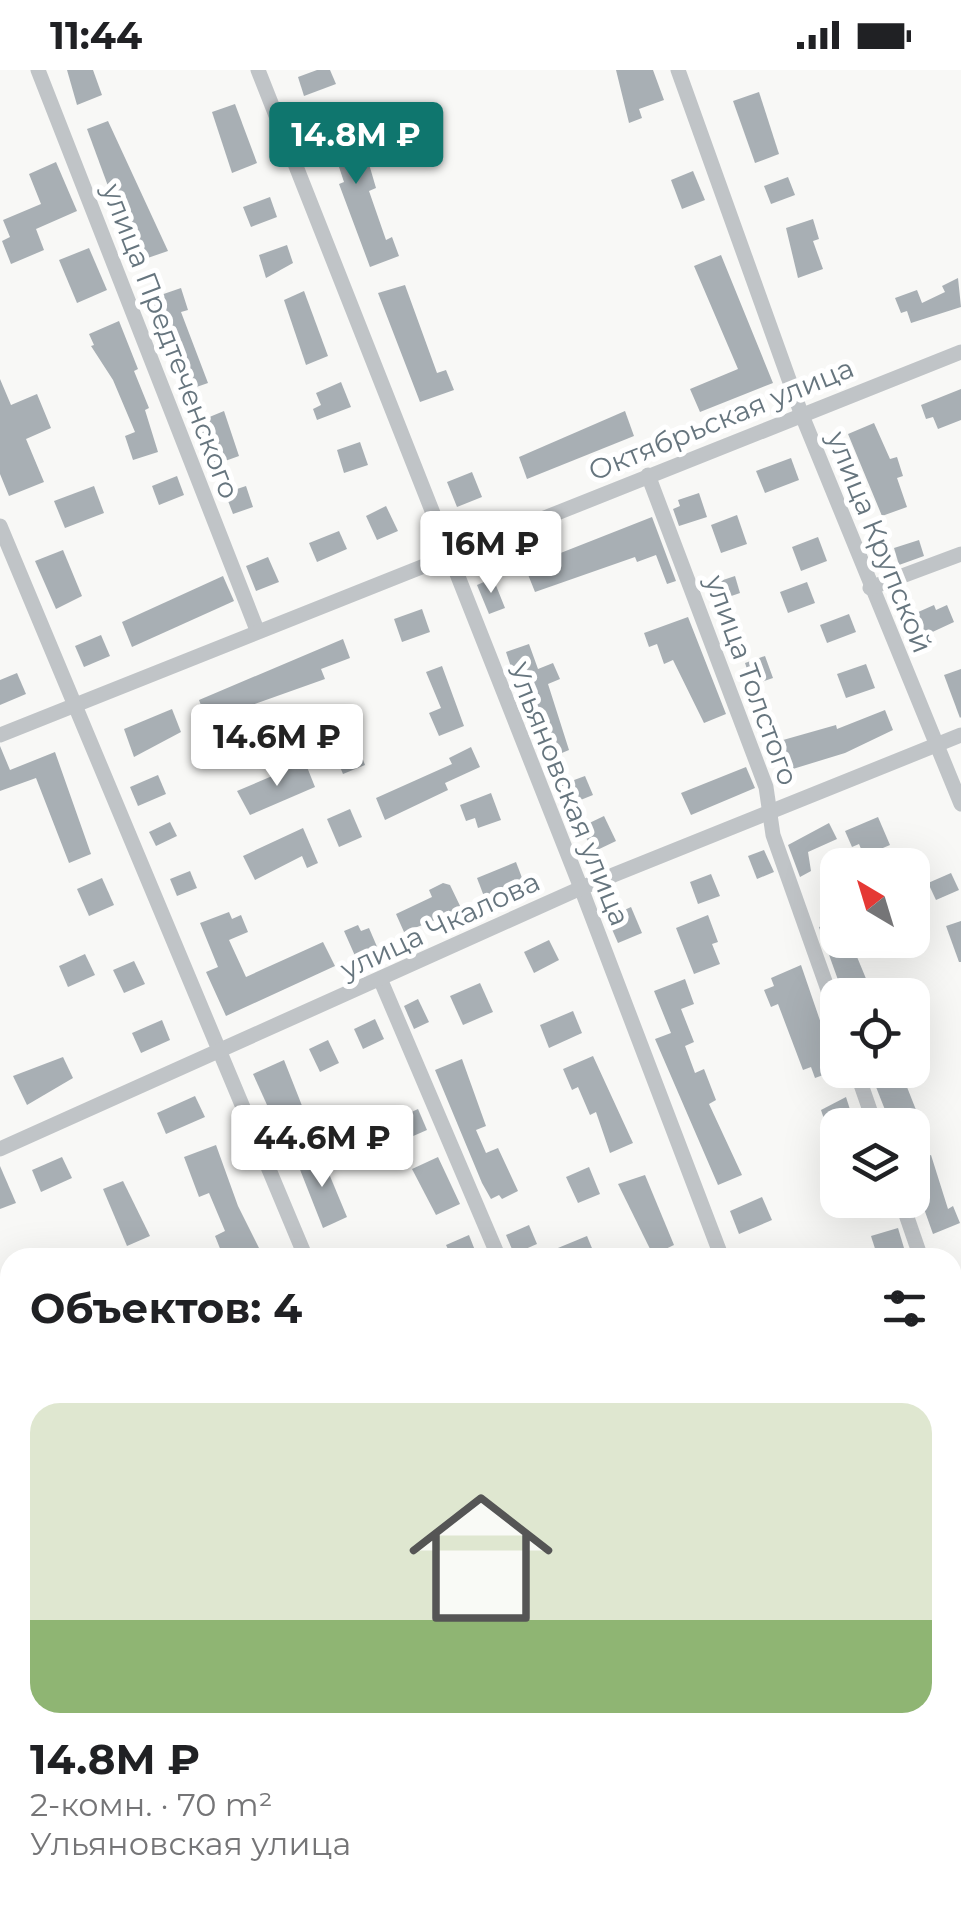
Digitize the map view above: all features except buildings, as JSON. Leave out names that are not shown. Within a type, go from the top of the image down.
[{"type":"street","name":"улица Предтеченского","points":[[38,70],[257,630]]},
{"type":"street","name":"Ульяновская улица","points":[[258,70],[446,555],[581,888],[718,1248]]},
{"type":"street","name":"улица Крупской","points":[[678,70],[801,413],[961,804]]},
{"type":"street","name":"Октябрьская улица","points":[[0,735],[961,352]]},
{"type":"street","name":"улица Толстого","points":[[648,474],[773,811],[773,835],[824,978]]},
{"type":"street","points":[[0,526],[302,1248]]},
{"type":"street","points":[[870,588],[961,554]]},
{"type":"street","name":"улица Чкалова","points":[[0,1149],[581,888],[961,735]]},
{"type":"street","points":[[381,981],[495,1248]]},
{"type":"street","points":[[907,1218],[918,1248]]}]
